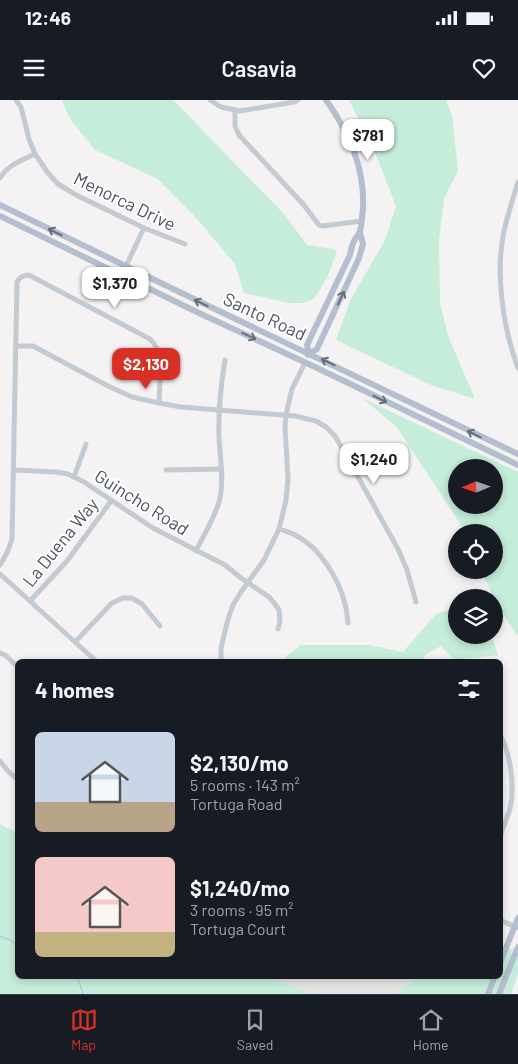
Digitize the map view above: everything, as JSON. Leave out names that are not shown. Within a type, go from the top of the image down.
[{"type":"main road","points":[[305,362],[309,354],[317,350],[359,258],[363,244],[360,233],[362,185],[356,158],[338,116],[326,100]]},
{"type":"main road","name":"Santo Road","points":[[0,205],[518,454]]},
{"type":"main road","name":"Santo Road","points":[[0,216],[518,465]]},
{"type":"main road","points":[[309,354],[307,345],[348,259],[353,242],[360,233]]},
{"type":"main road","points":[[503,956],[518,918]]},
{"type":"main road","points":[[499,994],[518,947]]},
{"type":"main road","points":[[488,994],[494,979]]},
{"type":"street","name":"Menorca Drive","points":[[16,100],[21,107],[35,154],[58,184],[76,195],[144,228],[185,244]]},
{"type":"street","points":[[210,100],[221,107],[240,111],[298,100]]},
{"type":"street","points":[[235,110],[235,126],[239,135],[303,204],[319,225],[362,221]]},
{"type":"street","points":[[0,178],[6,169],[35,154]]},
{"type":"street","points":[[518,182],[504,231],[500,283],[511,344],[518,368]]},
{"type":"street","points":[[126,266],[144,228]]},
{"type":"street","points":[[0,565],[8,553],[12,539],[15,470],[17,282],[19,278],[29,275],[150,339],[160,354],[161,360],[159,403]]},
{"type":"street","points":[[16,346],[33,346],[132,397],[182,407],[286,415],[316,421],[326,427],[334,436],[398,549],[407,570],[416,602]]},
{"type":"street","points":[[196,551],[218,505],[222,481],[219,435],[225,360]]},
{"type":"street","points":[[221,659],[221,648],[233,605],[240,592],[264,560],[279,529],[286,500],[288,479],[286,415],[292,389],[305,362]]},
{"type":"street","points":[[74,477],[86,444]]},
{"type":"street","points":[[166,470],[221,469]]},
{"type":"street","name":"Guincho Road","points":[[15,470],[68,474],[84,482],[153,528],[225,565],[276,604],[279,610],[280,621],[278,629]]},
{"type":"street","name":"La Duena Way","points":[[30,601],[67,561],[111,501]]},
{"type":"street","points":[[279,529],[296,535],[310,544],[325,559],[342,592],[348,623]]},
{"type":"street","points":[[0,574],[94,659]]},
{"type":"street","points":[[75,642],[112,603],[123,598],[132,598],[142,604],[160,626]]},
{"type":"street","points":[[0,653],[15,664]]},
{"type":"street","points":[[503,740],[510,763],[512,784],[510,808],[503,828]]},
{"type":"street","points":[[0,761],[15,777]]},
{"type":"street","points":[[503,921],[516,927]]},
{"type":"shaded area","points":[[272,979],[416,979],[393,994],[315,994]]},
{"type":"green space","points":[[62,100],[173,100],[285,215],[307,245],[333,249],[337,252],[327,278],[314,299],[302,303],[289,303],[244,293],[235,264],[198,220],[158,179],[95,150],[70,119]]},
{"type":"green space","points":[[349,100],[446,100],[452,115],[458,171],[444,199],[439,239],[440,303],[448,336],[475,399],[431,385],[336,340],[350,301],[385,240],[396,206],[374,150]]},
{"type":"green space","points":[[362,398],[491,459],[448,459],[448,505],[396,426]]},
{"type":"green space","points":[[503,465],[518,472],[518,637],[503,613],[503,589],[490,589],[485,579],[503,579],[503,524],[460,524],[454,514],[503,514]]},
{"type":"green space","points":[[448,610],[448,644],[494,644],[498,655],[453,659],[441,646],[425,655],[424,659],[284,659],[301,645],[369,645],[403,652],[436,614]]},
{"type":"green space","points":[[0,824],[15,832],[15,979],[272,979],[315,994],[0,994]]},
{"type":"green space","points":[[518,948],[518,974],[511,994],[393,994],[416,979],[503,979],[503,950]]},
{"type":"waterway","points":[[0,936],[12,941],[15,944]]},
{"type":"waterway","points":[[78,979],[83,994]]}]
